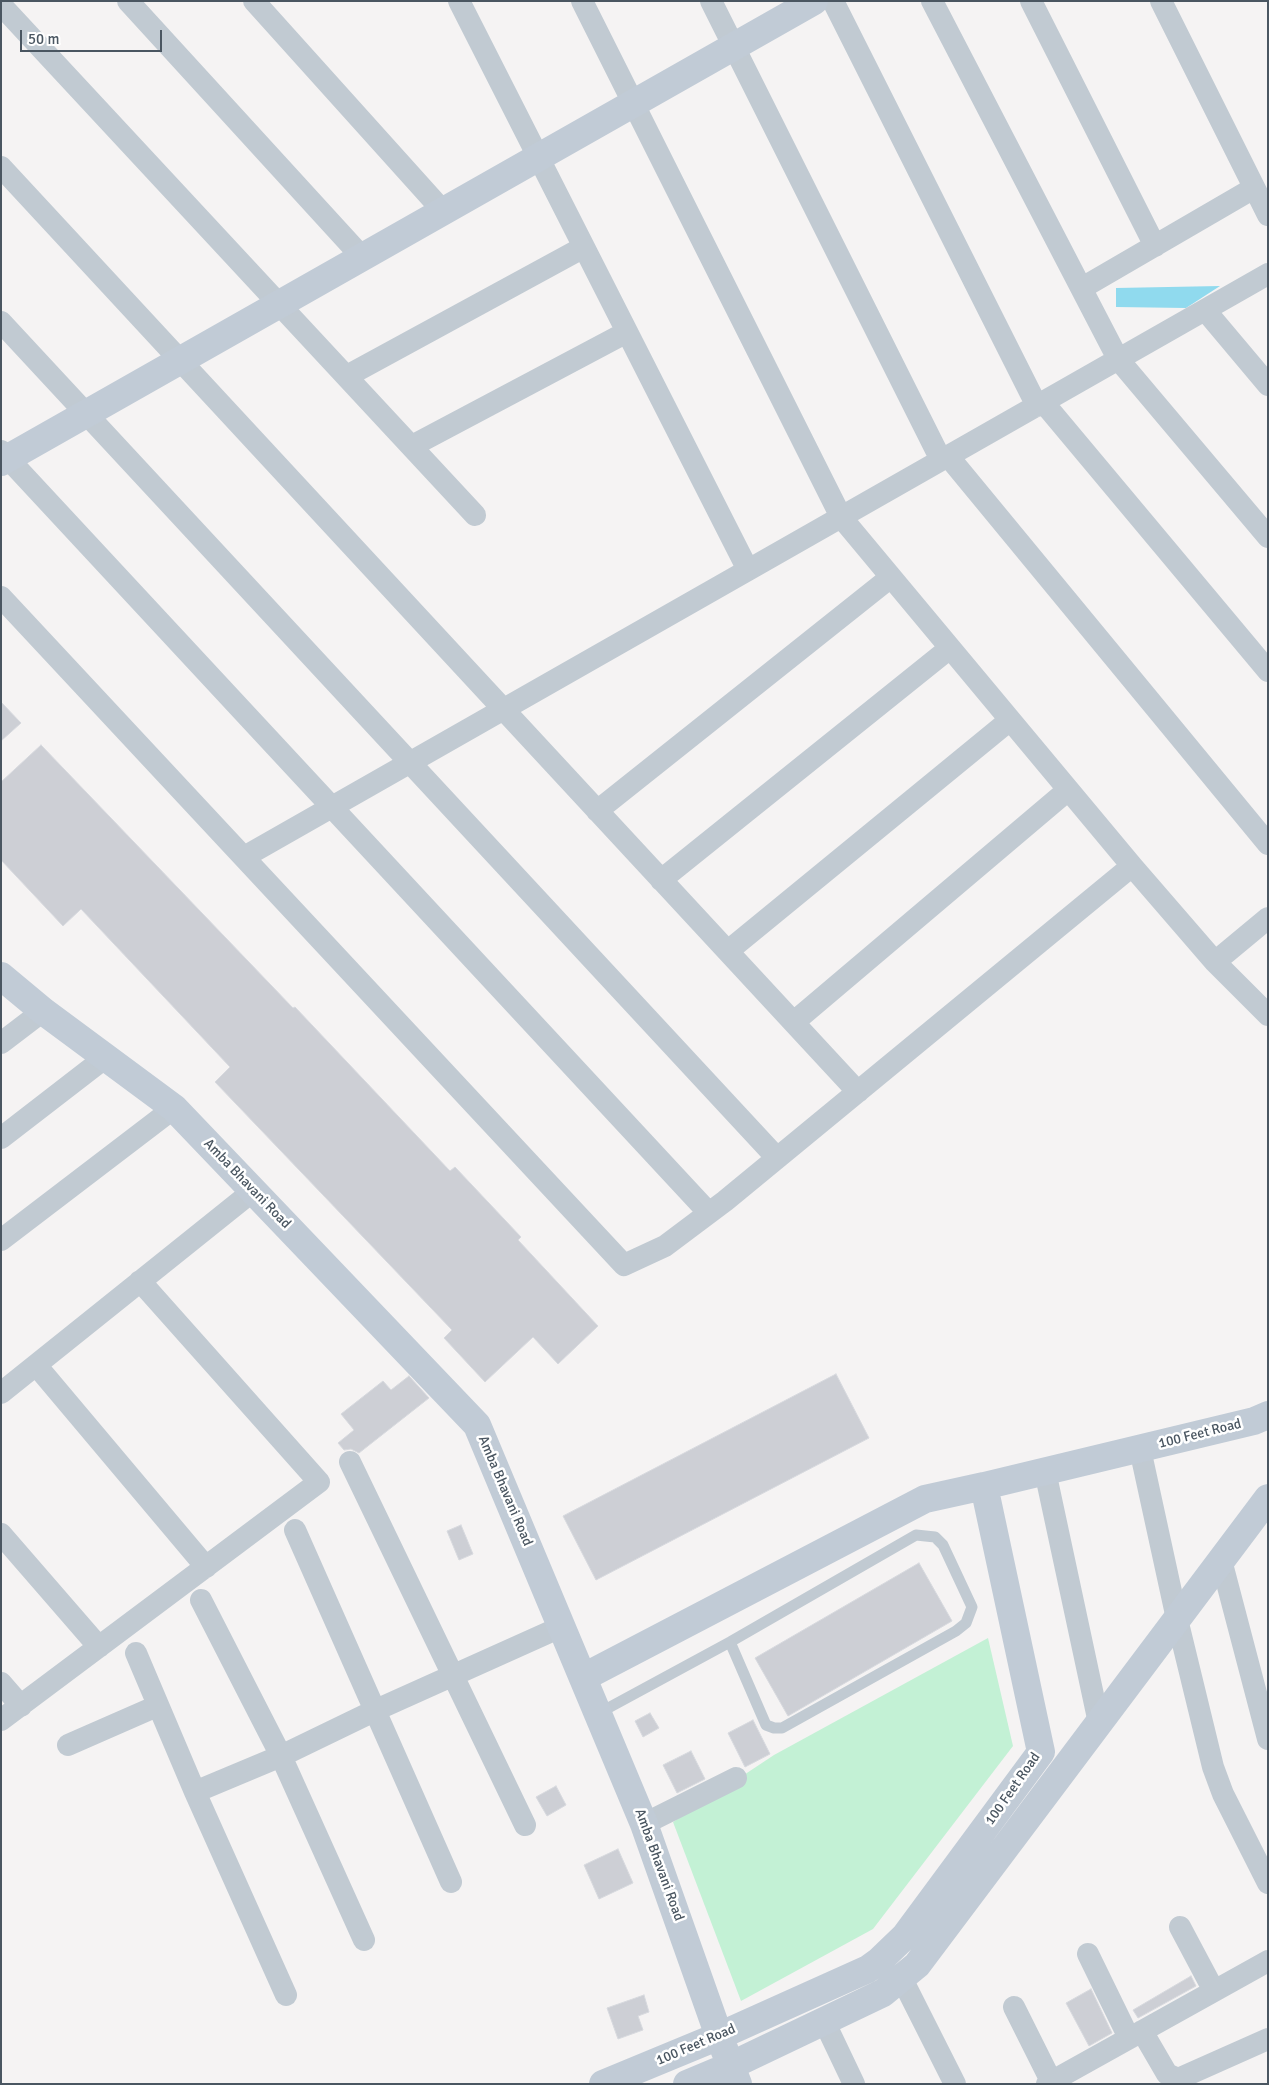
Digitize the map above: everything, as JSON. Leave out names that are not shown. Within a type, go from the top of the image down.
[{"type":"street","points":[[128,1],[362,256]]},
{"type":"street","points":[[254,1],[443,211]]},
{"type":"street","points":[[459,1],[748,570]]},
{"type":"street","points":[[582,1],[841,517],[1132,866],[1215,962],[1268,1015]]},
{"type":"street","points":[[711,1],[944,458],[1268,844]]},
{"type":"street","points":[[709,1213],[332,807],[3,457],[279,304],[814,1]]},
{"type":"street","points":[[833,1],[1040,404],[1268,671]]},
{"type":"street","points":[[932,1],[1118,359],[1268,537]]},
{"type":"street","points":[[1031,1],[1155,246]]},
{"type":"street","points":[[1161,1],[1268,215]]},
{"type":"street","points":[[1,5],[475,515]]},
{"type":"street","points":[[1,167],[858,1092]]},
{"type":"street","points":[[1082,288],[1254,188]]},
{"type":"street","points":[[346,376],[584,247]]},
{"type":"street","points":[[244,857],[1268,274]]},
{"type":"street","points":[[1206,310],[1268,385]]},
{"type":"street","points":[[1,322],[777,1158]]},
{"type":"street","points":[[412,446],[627,332]]},
{"type":"street","points":[[598,810],[891,577]]},
{"type":"street","points":[[1,597],[624,1266],[664,1246],[709,1213],[1132,866]]},
{"type":"street","points":[[661,880],[950,648]]},
{"type":"street","points":[[728,951],[1010,720]]},
{"type":"street","points":[[794,1022],[1068,790]]},
{"type":"street","points":[[1215,962],[1268,918]]},
{"type":"street","name":"Amba Bhavani Road","points":[[1,976],[43,1011],[174,1108],[478,1425],[644,1824],[734,2075]]},
{"type":"street","points":[[1,1043],[43,1011]]},
{"type":"street","points":[[1,1138],[106,1057]]},
{"type":"street","points":[[1,1240],[174,1108]]},
{"type":"street","points":[[1,1393],[253,1191]]},
{"type":"street","points":[[1,1720],[319,1482],[140,1281]]},
{"type":"street","points":[[36,1365],[206,1567]]},
{"type":"street","name":"100 Feet Road","points":[[603,2084],[719,2036],[868,1969],[888,1954],[905,1936],[1041,1752],[984,1486],[1254,1421],[1268,1415]]},
{"type":"street","points":[[1140,1449],[1177,1620],[1217,1780],[1268,1883]]},
{"type":"street","points":[[350,1462],[452,1677],[526,1825]]},
{"type":"street","points":[[1045,1472],[1099,1723]]},
{"type":"street","points":[[584,1677],[925,1499],[984,1486]]},
{"type":"street","name":"100 Feet Road","points":[[687,2084],[734,2075],[824,2021],[883,1993],[902,1979],[927,1954],[1268,1498]]},
{"type":"street","points":[[295,1530],[451,1882]]},
{"type":"street","points":[[1,1534],[99,1647]]},
{"type":"street","points":[[1222,1560],[1268,1739]]},
{"type":"street","points":[[202,1600],[281,1756],[364,1940]]},
{"type":"street","points":[[195,1792],[281,1756],[376,1710],[563,1626]]},
{"type":"street","points":[[136,1653],[157,1706],[286,1995]]},
{"type":"street","points":[[1,1683],[20,1706]]},
{"type":"street","points":[[68,1745],[157,1706]]},
{"type":"street","points":[[644,1824],[736,1778]]},
{"type":"street","points":[[1180,1927],[1214,1991]]},
{"type":"street","points":[[1088,1954],[1135,2035],[1167,2074],[1178,2079],[1268,2039]]},
{"type":"street","points":[[1014,2007],[1049,2082],[1268,1960]]},
{"type":"street","points":[[902,1979],[955,2084]]},
{"type":"street","points":[[824,2021],[854,2084]]},
{"type":"lane","points":[[599,1713],[730,1642],[916,1535],[935,1537],[943,1545],[972,1607],[966,1623],[956,1631],[782,1728],[774,1728],[766,1724],[730,1642]]},
{"type":"green space","points":[[988,1638],[1013,1746],[873,1929],[741,2001],[673,1822],[774,1755]]},
{"type":"water","points":[[1220,286],[1186,308],[1116,307],[1116,288]]},
{"type":"building","points":[[1,702],[21,723],[1,741]]},
{"type":"building","points":[[41,745],[293,1008],[295,1007],[450,1171],[455,1167],[521,1237],[518,1240],[598,1326],[558,1364],[533,1337],[485,1382],[444,1338],[452,1330],[215,1082],[230,1067],[81,909],[63,926],[1,860],[1,782]]},
{"type":"building","points":[[836,1374],[869,1438],[596,1580],[563,1516]]},
{"type":"building","points":[[409,1376],[429,1398],[359,1453],[351,1449],[344,1450],[338,1443],[354,1430],[341,1414],[383,1381],[391,1390]]},
{"type":"building","points":[[461,1525],[473,1554],[459,1560],[447,1531]]},
{"type":"building","points":[[919,1563],[952,1621],[788,1716],[755,1658]]},
{"type":"building","points":[[650,1713],[659,1728],[643,1737],[635,1721]]},
{"type":"building","points":[[753,1720],[770,1754],[745,1767],[728,1733]]},
{"type":"building","points":[[691,1751],[705,1779],[677,1793],[663,1765]]},
{"type":"building","points":[[556,1786],[566,1805],[547,1816],[536,1797]]},
{"type":"building","points":[[618,1849],[633,1883],[599,1899],[584,1865]]},
{"type":"building","points":[[1191,1976],[1196,1986],[1138,2018],[1133,2010]]},
{"type":"building","points":[[1091,1989],[1112,2033],[1089,2046],[1066,2003]]},
{"type":"building","points":[[644,1995],[649,2012],[638,2016],[643,2030],[618,2039],[607,2008]]}]
